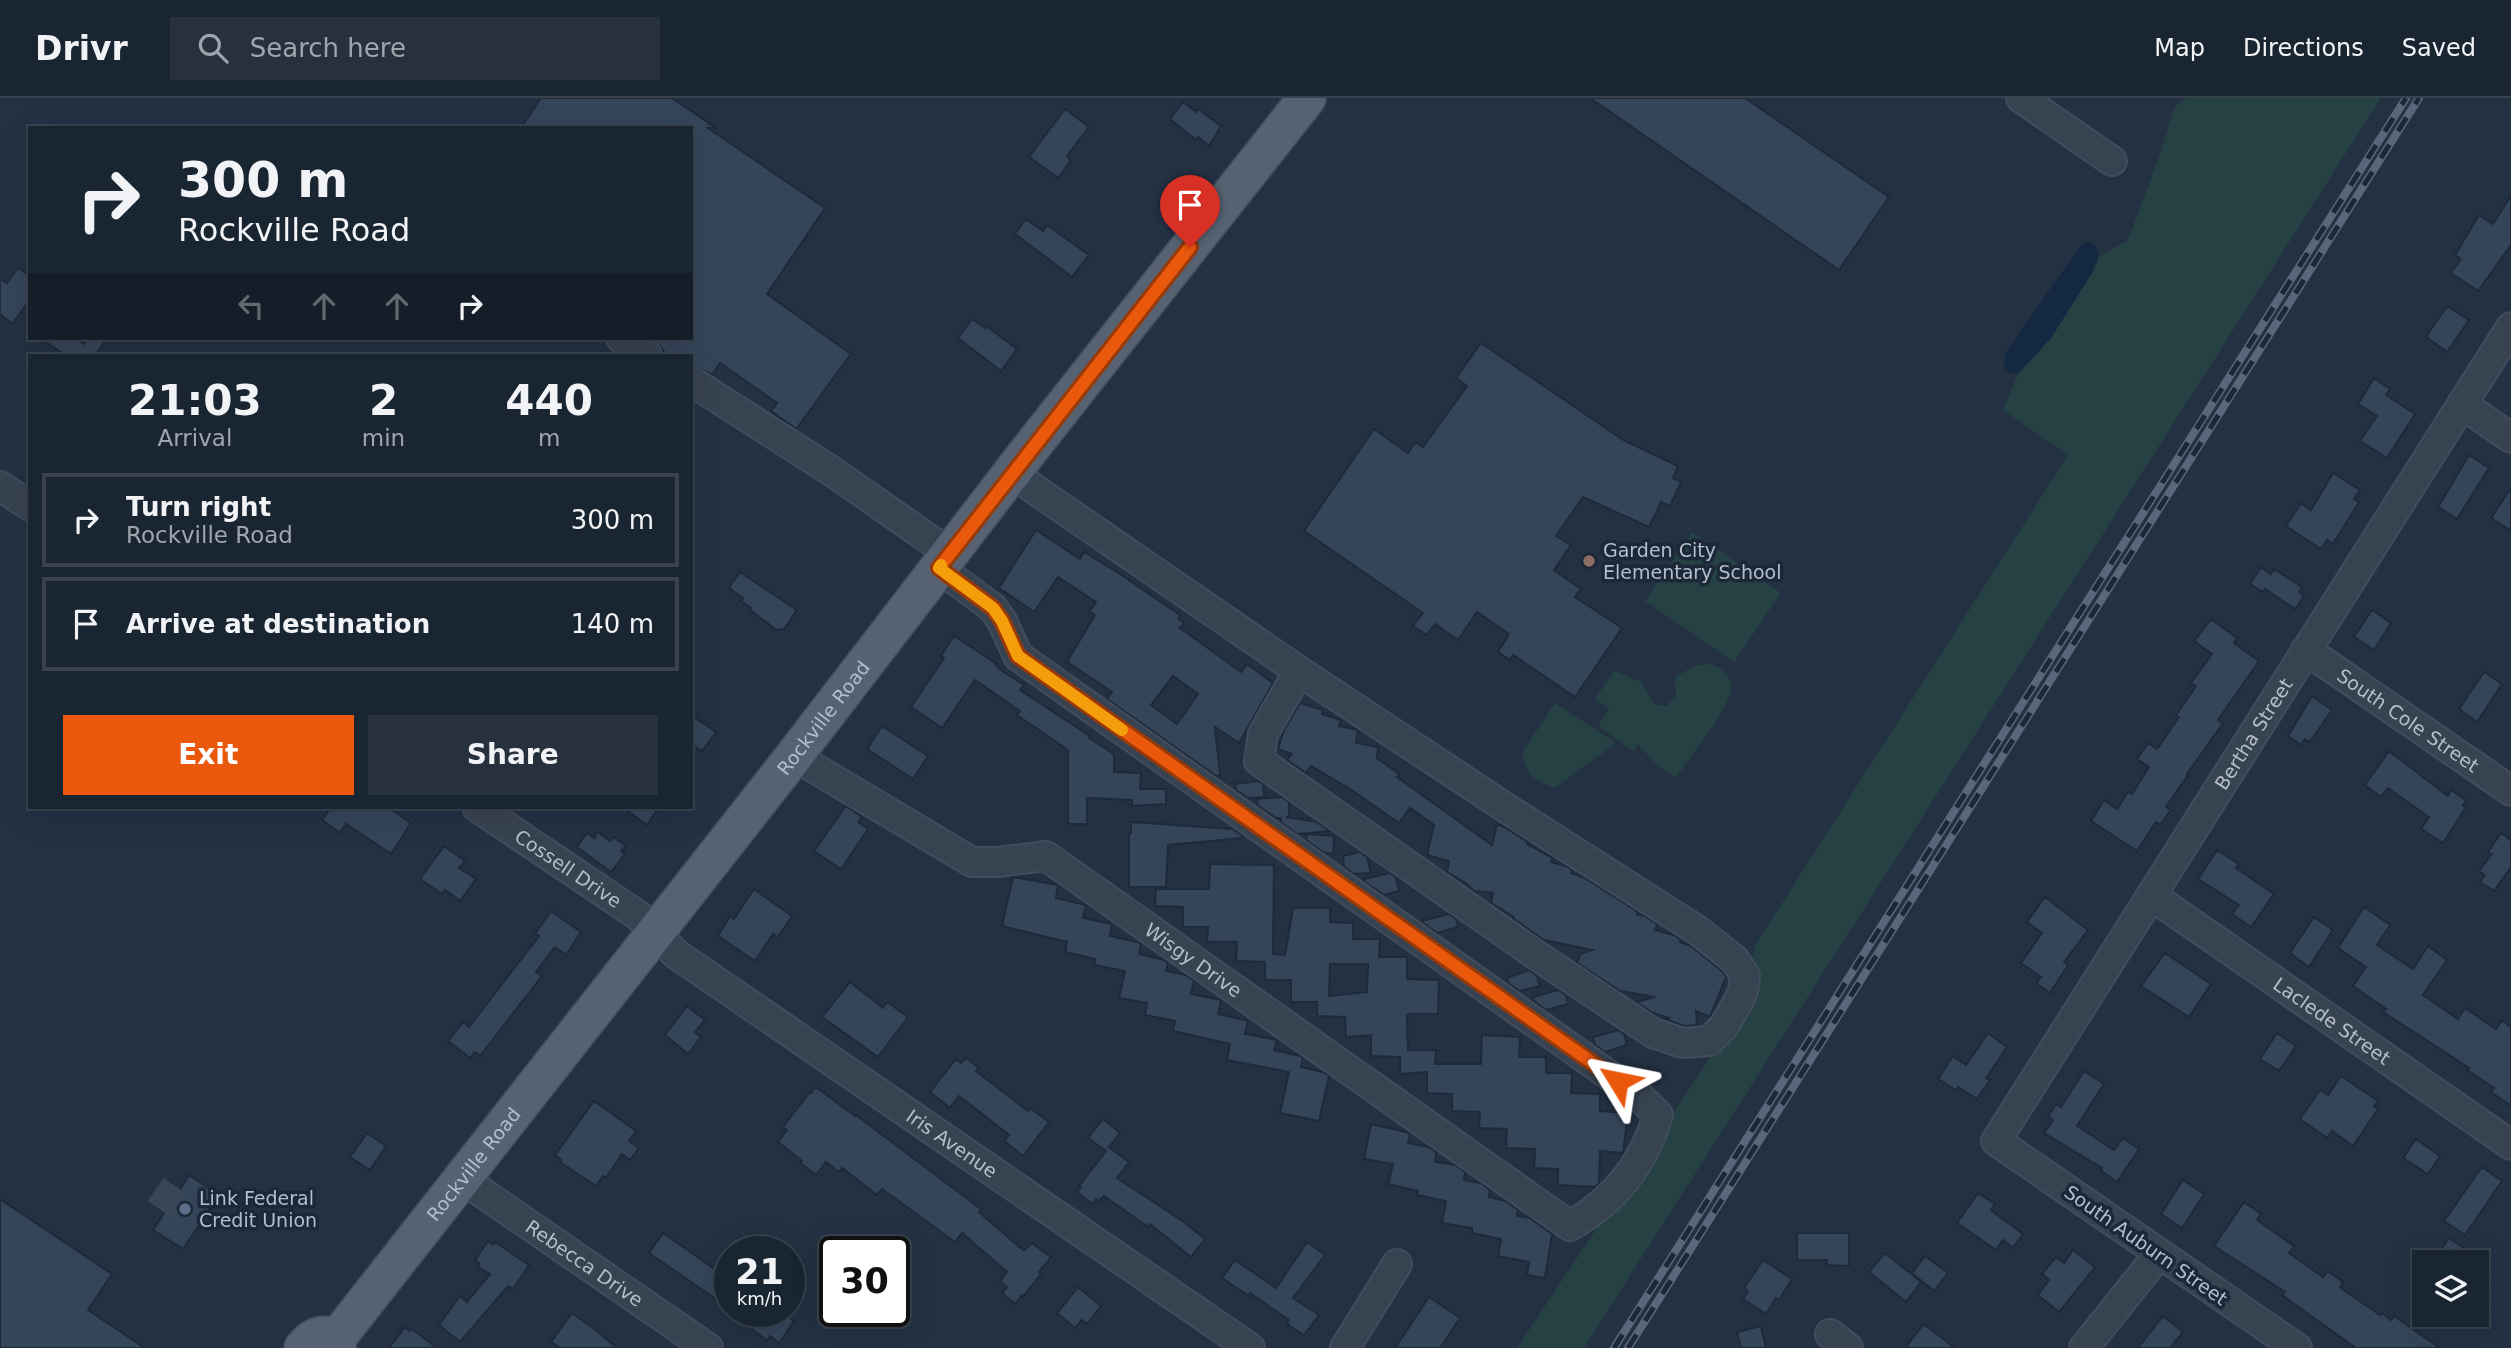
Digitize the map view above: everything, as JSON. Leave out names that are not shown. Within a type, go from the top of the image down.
[{"type":"main road","name":"Rockville Road","points":[[326,1345],[655,933],[1011,473],[1307,98]]},
{"type":"street","points":[[2021,98],[2112,161]]},
{"type":"street","name":"Bertha Street","points":[[1996,1141],[2511,327]]},
{"type":"street","points":[[624,340],[645,354]]},
{"type":"street","points":[[693,382],[833,471],[944,560]]},
{"type":"street","points":[[2462,404],[2511,438]]},
{"type":"street","points":[[1011,473],[1299,671],[1697,930],[1735,960],[1745,975],[1743,991],[1724,1026],[1709,1041],[1683,1043],[1653,1033],[1259,761],[1263,734],[1299,671]]},
{"type":"street","points":[[0,486],[28,505]]},
{"type":"street","name":"Wisgy Drive","points":[[794,756],[972,862],[998,862],[1046,856],[1570,1226],[1609,1199],[1630,1173],[1651,1139],[1658,1115],[1640,1097],[1018,656],[993,608],[944,560]]},
{"type":"street","name":"South Cole Street","points":[[2306,650],[2511,791]]},
{"type":"street","name":"Cossell Drive","points":[[480,809],[632,911],[655,933]]},
{"type":"street","name":"Laclede Street","points":[[2152,896],[2511,1145]]},
{"type":"street","name":"Iris Avenue","points":[[655,933],[676,954],[1250,1348]]},
{"type":"street","name":"South Auburn Street","points":[[1996,1141],[2297,1348]]},
{"type":"street","name":"Rebecca Drive","points":[[461,1178],[708,1348]]},
{"type":"street","points":[[2084,1348],[2159,1254]]},
{"type":"street","points":[[1345,1348],[1397,1264]]},
{"type":"green space","points":[[2186,98],[2381,98],[1584,1348],[1517,1348],[1749,999],[1754,947],[2068,455],[2003,410],[2018,374],[2051,338],[2092,273],[2099,256],[2128,240],[2174,108]]},
{"type":"green space","points":[[1692,532],[1781,593],[1734,662],[1645,601]]},
{"type":"green space","points":[[1711,664],[1728,676],[1731,691],[1719,716],[1676,778],[1655,763],[1638,744],[1633,751],[1598,726],[1609,709],[1595,699],[1614,671],[1641,682],[1653,702],[1667,706],[1676,696],[1675,677],[1696,665]]},
{"type":"green space","points":[[1555,703],[1616,743],[1555,788],[1532,775],[1525,765],[1523,751]]},
{"type":"water","points":[[2091,241],[2099,256],[2092,273],[2051,338],[2018,374],[2010,373],[2004,367],[2006,352],[2071,259],[2084,243]]},
{"type":"building","points":[[541,98],[672,98],[716,128],[708,128],[825,208],[767,294],[851,354],[796,429],[771,411],[777,403],[720,363],[712,375],[693,365],[693,354],[665,354],[653,340],[693,340],[693,126],[522,126]]},
{"type":"building","points":[[1590,98],[1745,98],[1889,197],[1839,270]]},
{"type":"building","points":[[1183,102],[1221,126],[1209,146],[1198,137],[1196,140],[1170,119]]},
{"type":"building","points":[[1065,109],[1089,127],[1067,156],[1071,160],[1058,178],[1029,157]]},
{"type":"building","points":[[2511,196],[2511,245],[2478,291],[2451,273],[2461,259],[2455,255],[2479,215],[2493,224]]},
{"type":"building","points":[[1026,219],[1043,231],[1047,225],[1089,255],[1072,277],[1015,234]]},
{"type":"building","points":[[18,268],[28,275],[28,303],[12,324],[0,314],[0,279],[7,283]]},
{"type":"building","points":[[2447,306],[2469,320],[2447,352],[2426,337]]},
{"type":"building","points":[[972,319],[1017,349],[1001,371],[958,338]]},
{"type":"building","points":[[43,340],[78,340],[84,344],[87,340],[106,340],[98,354],[64,354]]},
{"type":"building","name":"Garden City Elementary School","points":[[1481,343],[1623,440],[1678,466],[1673,478],[1681,482],[1670,506],[1661,502],[1649,527],[1583,497],[1556,536],[1571,545],[1554,570],[1581,589],[1575,597],[1622,628],[1575,697],[1513,655],[1510,660],[1498,652],[1509,634],[1477,612],[1458,640],[1435,624],[1427,635],[1413,626],[1423,613],[1304,531],[1374,429],[1408,453],[1415,442],[1423,447],[1467,386],[1456,378]]},
{"type":"building","points":[[2374,378],[2390,389],[2386,395],[2415,414],[2387,458],[2360,441],[2377,416],[2358,404]]},
{"type":"building","points":[[2469,455],[2489,468],[2457,519],[2438,507]]},
{"type":"building","points":[[2333,473],[2360,490],[2354,499],[2359,502],[2333,544],[2327,540],[2321,549],[2286,526],[2301,503],[2311,510]]},
{"type":"building","points":[[2511,488],[2511,531],[2491,518]]},
{"type":"building","points":[[1036,530],[1080,559],[1084,552],[1117,572],[1180,615],[1178,618],[1184,623],[1180,628],[1241,672],[1247,664],[1273,683],[1239,743],[1215,727],[1220,775],[1216,776],[1107,699],[1112,692],[1067,662],[1095,615],[1089,612],[1096,602],[1058,577],[1034,612],[999,588]],"holes":[[[1173,676],[1198,694],[1177,724],[1151,705]]]},
{"type":"building","points":[[2261,567],[2271,574],[2274,569],[2302,587],[2299,592],[2304,596],[2295,609],[2265,589],[2263,592],[2250,584]]},
{"type":"building","points":[[740,572],[797,610],[784,629],[776,630],[750,610],[751,608],[741,601],[743,598],[729,588]]},
{"type":"building","points":[[2372,610],[2391,623],[2374,650],[2354,637]]},
{"type":"building","points":[[2211,619],[2237,638],[2234,643],[2259,661],[2218,720],[2223,723],[2166,807],[2171,810],[2160,825],[2156,822],[2137,851],[2091,821],[2104,800],[2117,809],[2128,792],[2132,794],[2149,767],[2137,759],[2148,743],[2157,749],[2179,717],[2176,715],[2196,686],[2191,683],[2212,654],[2194,641]]},
{"type":"building","points":[[954,636],[1024,685],[1020,690],[1114,754],[1114,772],[1141,773],[1140,789],[1166,789],[1166,804],[1132,806],[1132,800],[1087,798],[1087,824],[1068,824],[1068,750],[1017,715],[1020,711],[975,680],[942,728],[911,707],[944,658],[941,656]]},
{"type":"building","points":[[2484,672],[2502,684],[2477,722],[2459,709]]},
{"type":"building","points":[[2312,696],[2332,710],[2310,742],[2305,739],[2301,745],[2288,736]]},
{"type":"building","points":[[1300,703],[1323,710],[1322,714],[1341,720],[1339,726],[1358,730],[1356,743],[1378,747],[1377,758],[1399,774],[1397,777],[1492,845],[1497,824],[1553,858],[1551,862],[1568,867],[1572,870],[1571,873],[1583,877],[1638,912],[1637,915],[1645,916],[1657,924],[1655,930],[1674,935],[1680,942],[1691,946],[1726,977],[1710,1017],[1696,1011],[1697,1025],[1685,1026],[1653,1013],[1636,1002],[1655,997],[1620,991],[1577,963],[1580,954],[1592,950],[1544,940],[1491,903],[1493,893],[1474,891],[1447,872],[1449,861],[1427,855],[1434,825],[1410,808],[1399,823],[1311,766],[1306,773],[1287,760],[1292,754],[1278,749],[1284,730]]},
{"type":"building","points":[[693,716],[716,732],[702,751],[693,745]]},
{"type":"building","points":[[882,726],[928,756],[913,779],[867,749]]},
{"type":"building","points":[[2389,751],[2448,796],[2451,790],[2466,800],[2463,806],[2466,807],[2443,843],[2421,829],[2429,817],[2388,788],[2381,797],[2365,785]]},
{"type":"building","points":[[1259,781],[1263,784],[1264,797],[1248,798],[1236,790],[1235,784]]},
{"type":"building","points":[[1282,797],[1289,802],[1289,817],[1286,817],[1317,822],[1330,831],[1297,834],[1281,822],[1281,818],[1276,818],[1258,806],[1257,799]]},
{"type":"building","points":[[846,806],[862,817],[858,822],[868,829],[841,869],[814,851]]},
{"type":"building","points":[[330,809],[391,809],[411,823],[391,854],[346,824],[340,833],[322,820]]},
{"type":"building","points":[[625,809],[658,809],[647,825]]},
{"type":"building","points":[[1131,822],[1233,829],[1243,838],[1168,845],[1166,887],[1129,887]]},
{"type":"building","points":[[598,832],[610,841],[613,837],[626,846],[621,851],[625,854],[611,872],[577,847],[587,833],[594,838]]},
{"type":"building","points":[[2501,833],[2511,840],[2511,867],[2494,891],[2480,882],[2485,875],[2479,871],[2492,854],[2488,852]]},
{"type":"building","points":[[1307,834],[1334,836],[1333,854],[1323,852],[1306,840]]},
{"type":"building","points":[[444,846],[465,861],[459,868],[476,879],[460,901],[445,890],[442,894],[420,879]]},
{"type":"building","points":[[2217,850],[2239,864],[2236,868],[2274,894],[2251,927],[2232,914],[2239,905],[2198,879]]},
{"type":"building","points":[[1360,852],[1367,857],[1371,873],[1354,874],[1344,867],[1343,856]]},
{"type":"building","points":[[1210,864],[1274,865],[1273,954],[1285,955],[1293,908],[1330,908],[1330,922],[1353,923],[1353,939],[1380,939],[1379,957],[1407,957],[1407,979],[1439,980],[1438,1014],[1407,1016],[1408,1050],[1436,1050],[1435,1064],[1481,1064],[1482,1035],[1520,1037],[1519,1057],[1546,1057],[1546,1073],[1572,1073],[1571,1093],[1600,1094],[1600,1111],[1628,1113],[1623,1153],[1600,1151],[1599,1183],[1595,1187],[1558,1185],[1558,1169],[1534,1168],[1535,1149],[1506,1148],[1507,1129],[1479,1128],[1480,1112],[1452,1111],[1452,1094],[1427,1093],[1427,1072],[1400,1074],[1400,1057],[1371,1056],[1371,1035],[1346,1037],[1345,1017],[1317,1016],[1317,1002],[1291,1002],[1291,980],[1265,980],[1265,962],[1236,961],[1237,942],[1207,942],[1208,927],[1183,927],[1183,907],[1155,906],[1156,889],[1209,889]],"holes":[[[1330,964],[1368,964],[1367,992],[1329,996]]]},
{"type":"building","points":[[1390,873],[1396,877],[1399,891],[1384,895],[1364,879]]},
{"type":"building","points":[[1013,877],[1058,885],[1056,898],[1086,905],[1083,918],[1112,924],[1110,936],[1141,943],[1139,954],[1164,960],[1168,962],[1166,971],[1186,975],[1194,981],[1191,994],[1221,1000],[1218,1014],[1248,1021],[1245,1034],[1277,1040],[1274,1050],[1300,1056],[1303,1058],[1301,1067],[1329,1076],[1319,1121],[1280,1113],[1289,1072],[1227,1060],[1230,1044],[1173,1031],[1175,1021],[1145,1015],[1147,1003],[1119,998],[1125,971],[1094,965],[1095,959],[1065,952],[1067,942],[1002,926]]},
{"type":"building","points":[[754,889],[792,916],[778,937],[773,934],[755,961],[718,936],[730,916],[734,919]]},
{"type":"building","points":[[2045,897],[2088,930],[2064,962],[2068,965],[2050,993],[2036,983],[2041,977],[2021,963],[2042,933],[2027,922]]},
{"type":"building","points":[[2364,907],[2390,925],[2377,945],[2413,969],[2428,946],[2447,960],[2423,995],[2458,1019],[2465,1008],[2496,1029],[2502,1020],[2511,1027],[2511,1106],[2491,1092],[2494,1088],[2467,1070],[2469,1068],[2383,1012],[2386,1009],[2353,986],[2366,967],[2338,948]]},
{"type":"building","points":[[551,911],[581,932],[566,955],[555,947],[536,972],[542,976],[480,1056],[475,1052],[470,1058],[448,1041],[463,1022],[469,1027],[539,936],[535,934]]},
{"type":"building","points":[[1449,914],[1456,919],[1458,927],[1437,933],[1422,921]]},
{"type":"building","points":[[2314,917],[2333,930],[2309,967],[2290,953]]},
{"type":"building","points":[[2165,953],[2211,984],[2189,1017],[2141,986]]},
{"type":"building","points":[[1529,970],[1537,976],[1540,986],[1519,991],[1508,983],[1507,978]]},
{"type":"building","points":[[850,982],[883,1008],[887,1002],[908,1017],[878,1057],[822,1017]]},
{"type":"building","points":[[1558,990],[1565,994],[1568,1004],[1546,1010],[1534,1001],[1533,997]]},
{"type":"building","points":[[687,1006],[705,1020],[695,1032],[701,1037],[688,1054],[665,1035]]},
{"type":"building","points":[[1619,1030],[1624,1034],[1627,1045],[1605,1052],[1595,1045],[1593,1037]]},
{"type":"building","points":[[1988,1033],[2007,1047],[1986,1078],[1990,1080],[1977,1099],[1938,1079],[1953,1056],[1966,1065]]},
{"type":"building","points":[[2277,1033],[2296,1046],[2279,1071],[2260,1059]]},
{"type":"building","points":[[966,1058],[979,1068],[976,1071],[1028,1111],[1030,1108],[1049,1122],[1023,1156],[1004,1141],[1009,1135],[959,1096],[950,1108],[930,1092],[956,1059],[961,1063]]},
{"type":"building","points":[[2084,1071],[2104,1084],[2077,1126],[2114,1150],[2123,1138],[2139,1149],[2117,1182],[2100,1170],[2102,1168],[2044,1133],[2053,1120],[2048,1117],[2056,1104],[2061,1107]]},
{"type":"building","points":[[2341,1076],[2378,1101],[2374,1106],[2378,1109],[2353,1146],[2332,1131],[2327,1138],[2300,1119],[2320,1090],[2328,1095]]},
{"type":"building","points":[[816,1087],[981,1209],[979,1212],[1024,1251],[1032,1243],[1051,1257],[1023,1297],[1022,1295],[1015,1304],[1002,1293],[1007,1287],[1000,1281],[1007,1272],[962,1233],[955,1242],[882,1189],[877,1195],[842,1168],[839,1172],[826,1162],[816,1175],[778,1142],[787,1130],[783,1127]]},
{"type":"building","points":[[594,1101],[636,1131],[629,1141],[639,1148],[630,1160],[622,1154],[606,1178],[603,1176],[596,1186],[560,1162],[555,1155]]},
{"type":"building","points":[[1103,1119],[1120,1133],[1109,1147],[1129,1162],[1117,1178],[1205,1239],[1191,1257],[1150,1224],[1148,1227],[1104,1196],[1092,1204],[1077,1192],[1106,1151],[1088,1138]]},
{"type":"building","points":[[1371,1124],[1410,1133],[1408,1143],[1429,1147],[1436,1152],[1435,1162],[1455,1165],[1465,1172],[1464,1180],[1481,1183],[1490,1190],[1489,1197],[1506,1201],[1518,1210],[1517,1216],[1530,1218],[1552,1234],[1545,1278],[1527,1275],[1529,1262],[1498,1256],[1501,1239],[1472,1233],[1472,1228],[1442,1223],[1446,1201],[1417,1195],[1418,1191],[1388,1184],[1393,1164],[1364,1159]]},
{"type":"building","points":[[367,1133],[386,1146],[370,1170],[350,1157]]},
{"type":"building","points":[[2416,1139],[2440,1156],[2428,1174],[2403,1158]]},
{"type":"building","points":[[2482,1167],[2502,1181],[2465,1235],[2444,1221]]},
{"type":"building","name":"Link Federal Credit Union","points":[[189,1175],[219,1195],[183,1249],[153,1230],[165,1212],[155,1206],[168,1186],[178,1193]]},
{"type":"building","points":[[2183,1180],[2204,1194],[2182,1228],[2161,1214]]},
{"type":"building","points":[[1978,1193],[1995,1204],[1991,1210],[2023,1234],[2013,1248],[2003,1240],[1996,1250],[1957,1223]]},
{"type":"building","points":[[0,1199],[112,1274],[88,1310],[145,1348],[0,1348]]},
{"type":"building","points":[[2244,1202],[2261,1214],[2257,1220],[2294,1246],[2289,1253],[2323,1277],[2328,1271],[2343,1282],[2340,1287],[2342,1289],[2380,1315],[2382,1313],[2391,1320],[2394,1316],[2440,1348],[2356,1348],[2282,1295],[2285,1292],[2214,1246]]},
{"type":"building","points":[[663,1233],[714,1269],[714,1298],[649,1253]]},
{"type":"building","points":[[1797,1233],[1849,1233],[1849,1266],[1827,1265],[1827,1260],[1797,1260]]},
{"type":"building","points":[[2449,1238],[2466,1250],[2441,1250]]},
{"type":"building","points":[[488,1241],[493,1245],[495,1242],[529,1265],[513,1289],[508,1286],[460,1342],[439,1325],[460,1296],[467,1302],[490,1274],[478,1267],[480,1264],[475,1260]]},
{"type":"building","points":[[1307,1242],[1325,1255],[1293,1298],[1319,1315],[1304,1335],[1287,1324],[1289,1320],[1250,1293],[1249,1296],[1222,1278],[1235,1260],[1276,1288]]},
{"type":"building","points":[[2073,1250],[2095,1267],[2059,1312],[2038,1295],[2049,1280],[2042,1274],[2056,1257],[2064,1263]]},
{"type":"building","points":[[1885,1253],[1921,1282],[1906,1302],[1869,1272]]},
{"type":"building","points":[[1925,1256],[1948,1273],[1934,1291],[1912,1273]]},
{"type":"building","points":[[1763,1260],[1792,1279],[1766,1314],[1743,1299],[1748,1291],[1744,1288]]},
{"type":"building","points":[[1078,1287],[1101,1306],[1087,1324],[1082,1320],[1075,1328],[1057,1313]]},
{"type":"building","points":[[1429,1297],[1460,1318],[1440,1348],[1395,1348]]},
{"type":"building","points":[[572,1313],[617,1348],[560,1348],[551,1342]]},
{"type":"building","points":[[2163,1316],[2183,1332],[2170,1348],[2138,1348]]},
{"type":"building","points":[[1924,1324],[1938,1335],[1955,1348],[1905,1348]]},
{"type":"building","points":[[1761,1326],[1766,1348],[1741,1348],[1737,1332]]},
{"type":"building","points":[[405,1327],[410,1331],[412,1329],[437,1348],[389,1348]]},
{"type":"building","points":[[755,1327],[790,1327],[779,1343],[770,1336],[767,1341],[753,1330]]},
{"type":"tunnel","points":[[159,1209],[175,1186]]},
{"type":"railway","points":[[1614,1348],[2406,98]]},
{"type":"railway","points":[[1628,1348],[2419,98]]},
{"type":"slow traffic","points":[[941,565],[939,568],[993,608],[1018,656],[1122,730]]},
{"type":"place","name":"Garden City Elementary School","points":[[1589,561]]},
{"type":"place","name":"Link Federal Credit Union","points":[[185,1209]]},
{"type":"route","points":[[1190,247],[939,568],[993,608],[1018,656],[1618,1081]]}]
